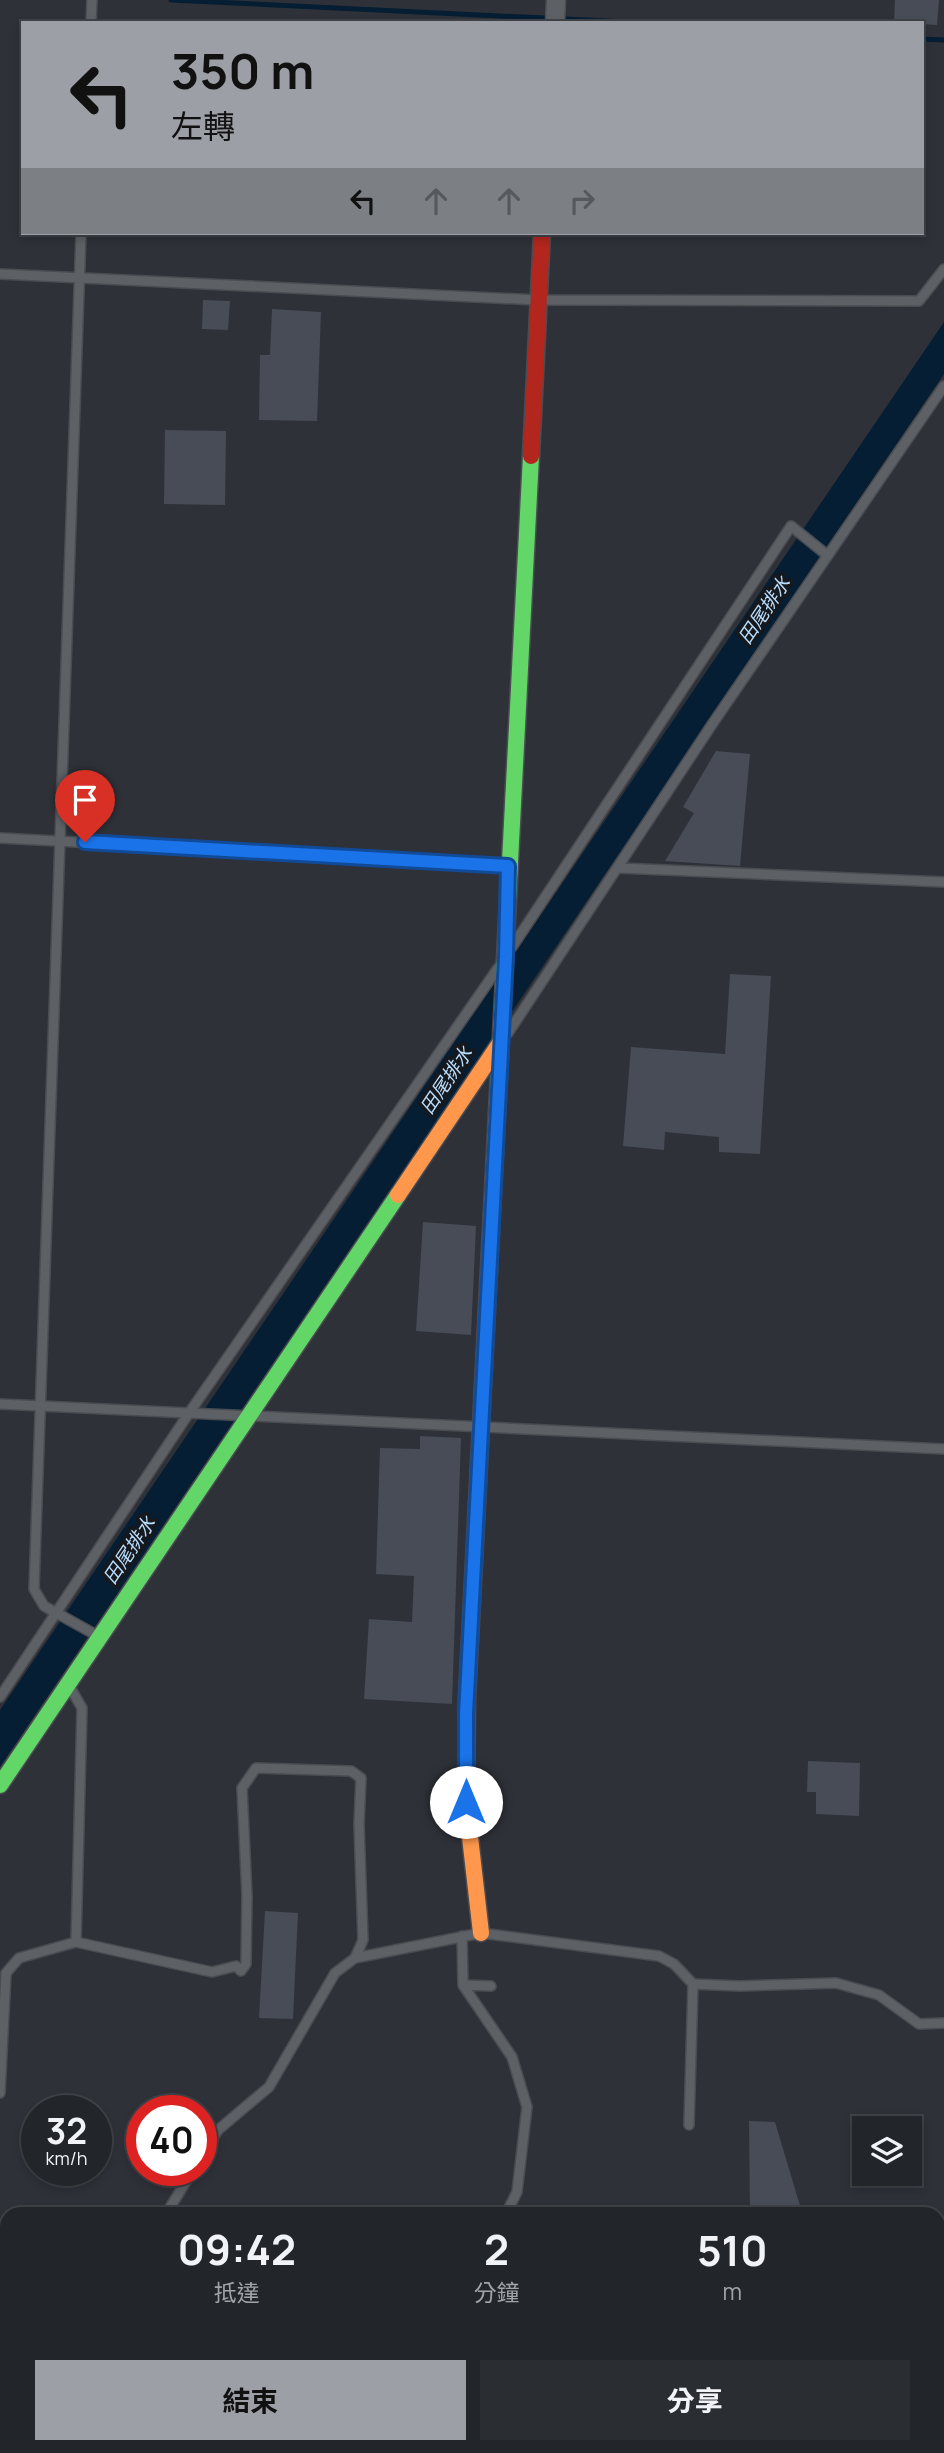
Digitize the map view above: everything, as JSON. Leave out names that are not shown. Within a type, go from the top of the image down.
[{"type":"street","points":[[555,21],[556,0]]},
{"type":"street","points":[[481,1933],[466,1802],[466,1714],[542,235]]},
{"type":"street","points":[[0,1785],[40,1728],[94,1633],[501,1043]]},
{"type":"lane","points":[[91,21],[92,0]]},
{"type":"lane","points":[[81,235],[34,1589],[44,1606],[94,1633]]},
{"type":"lane","points":[[0,274],[538,300],[919,301],[944,269]]},
{"type":"lane","points":[[501,1043],[827,555],[944,386]]},
{"type":"lane","points":[[0,1698],[189,1413],[506,957],[791,526],[827,555]]},
{"type":"lane","points":[[0,838],[508,866]]},
{"type":"lane","points":[[619,868],[944,882]]},
{"type":"lane","points":[[0,1404],[944,1449]]},
{"type":"lane","points":[[66,1680],[82,1708],[76,1942]]},
{"type":"lane","points":[[0,2093],[6,1973],[19,1958],[76,1942],[212,1972],[236,1966],[241,1971],[246,1964],[247,1937],[242,1788],[256,1768],[351,1772],[361,1778],[359,1824],[363,1940],[355,1958]]},
{"type":"lane","points":[[217,2132],[269,2087],[335,1973],[355,1958],[481,1933],[659,1956],[674,1964],[693,1984],[739,1986],[836,1983],[879,1995],[919,2024],[944,2023]]},
{"type":"lane","points":[[463,1936],[463,1985],[512,2057],[527,2107],[517,2192],[510,2207]]},
{"type":"lane","points":[[689,2125],[693,1984]]},
{"type":"lane","points":[[463,1985],[491,1986]]},
{"type":"lane","points":[[170,2207],[183,2186]]},
{"type":"water","name":"田尾排水","points":[[944,322],[944,374],[0,1767],[0,1710]]},
{"type":"building","points":[[895,0],[939,0],[937,25],[924,24],[924,21],[894,21]]},
{"type":"building","points":[[203,300],[230,301],[228,330],[202,329]]},
{"type":"building","points":[[272,309],[321,312],[317,421],[259,420],[260,355],[270,355]]},
{"type":"building","points":[[165,430],[226,431],[225,505],[164,504]]},
{"type":"building","points":[[716,751],[750,754],[740,866],[665,861],[694,813],[683,807]]},
{"type":"building","points":[[730,974],[771,976],[760,1154],[719,1152],[719,1137],[665,1132],[664,1150],[623,1146],[631,1047],[725,1054]]},
{"type":"building","points":[[423,1222],[476,1226],[471,1335],[416,1331]]},
{"type":"building","points":[[420,1436],[461,1438],[452,1704],[364,1699],[369,1619],[412,1622],[414,1576],[376,1574],[380,1448],[420,1449]]},
{"type":"building","points":[[808,1761],[860,1763],[859,1816],[816,1814],[816,1792],[807,1792]]},
{"type":"building","points":[[265,1911],[298,1913],[293,2019],[259,2018]]},
{"type":"building","points":[[749,2121],[775,2122],[800,2207],[750,2207]]},
{"type":"waterway","points":[[171,0],[606,21]]},
{"type":"waterway","points":[[924,39],[944,40]]},
{"type":"traffic: fast","points":[[497,1113],[531,456]]},
{"type":"traffic: fast","points":[[0,1785],[398,1195]]},
{"type":"traffic: slow","points":[[398,1195],[500,1043]]},
{"type":"traffic: slow","points":[[477,1503],[497,1113]]},
{"type":"traffic: slow","points":[[467,1698],[466,1802],[481,1933]]},
{"type":"traffic: jam","points":[[531,456],[542,235]]},
{"type":"traffic: jam","points":[[467,1698],[477,1503]]},
{"type":"route","points":[[85,842],[508,866],[506,957],[466,1714],[466,1802]]}]
